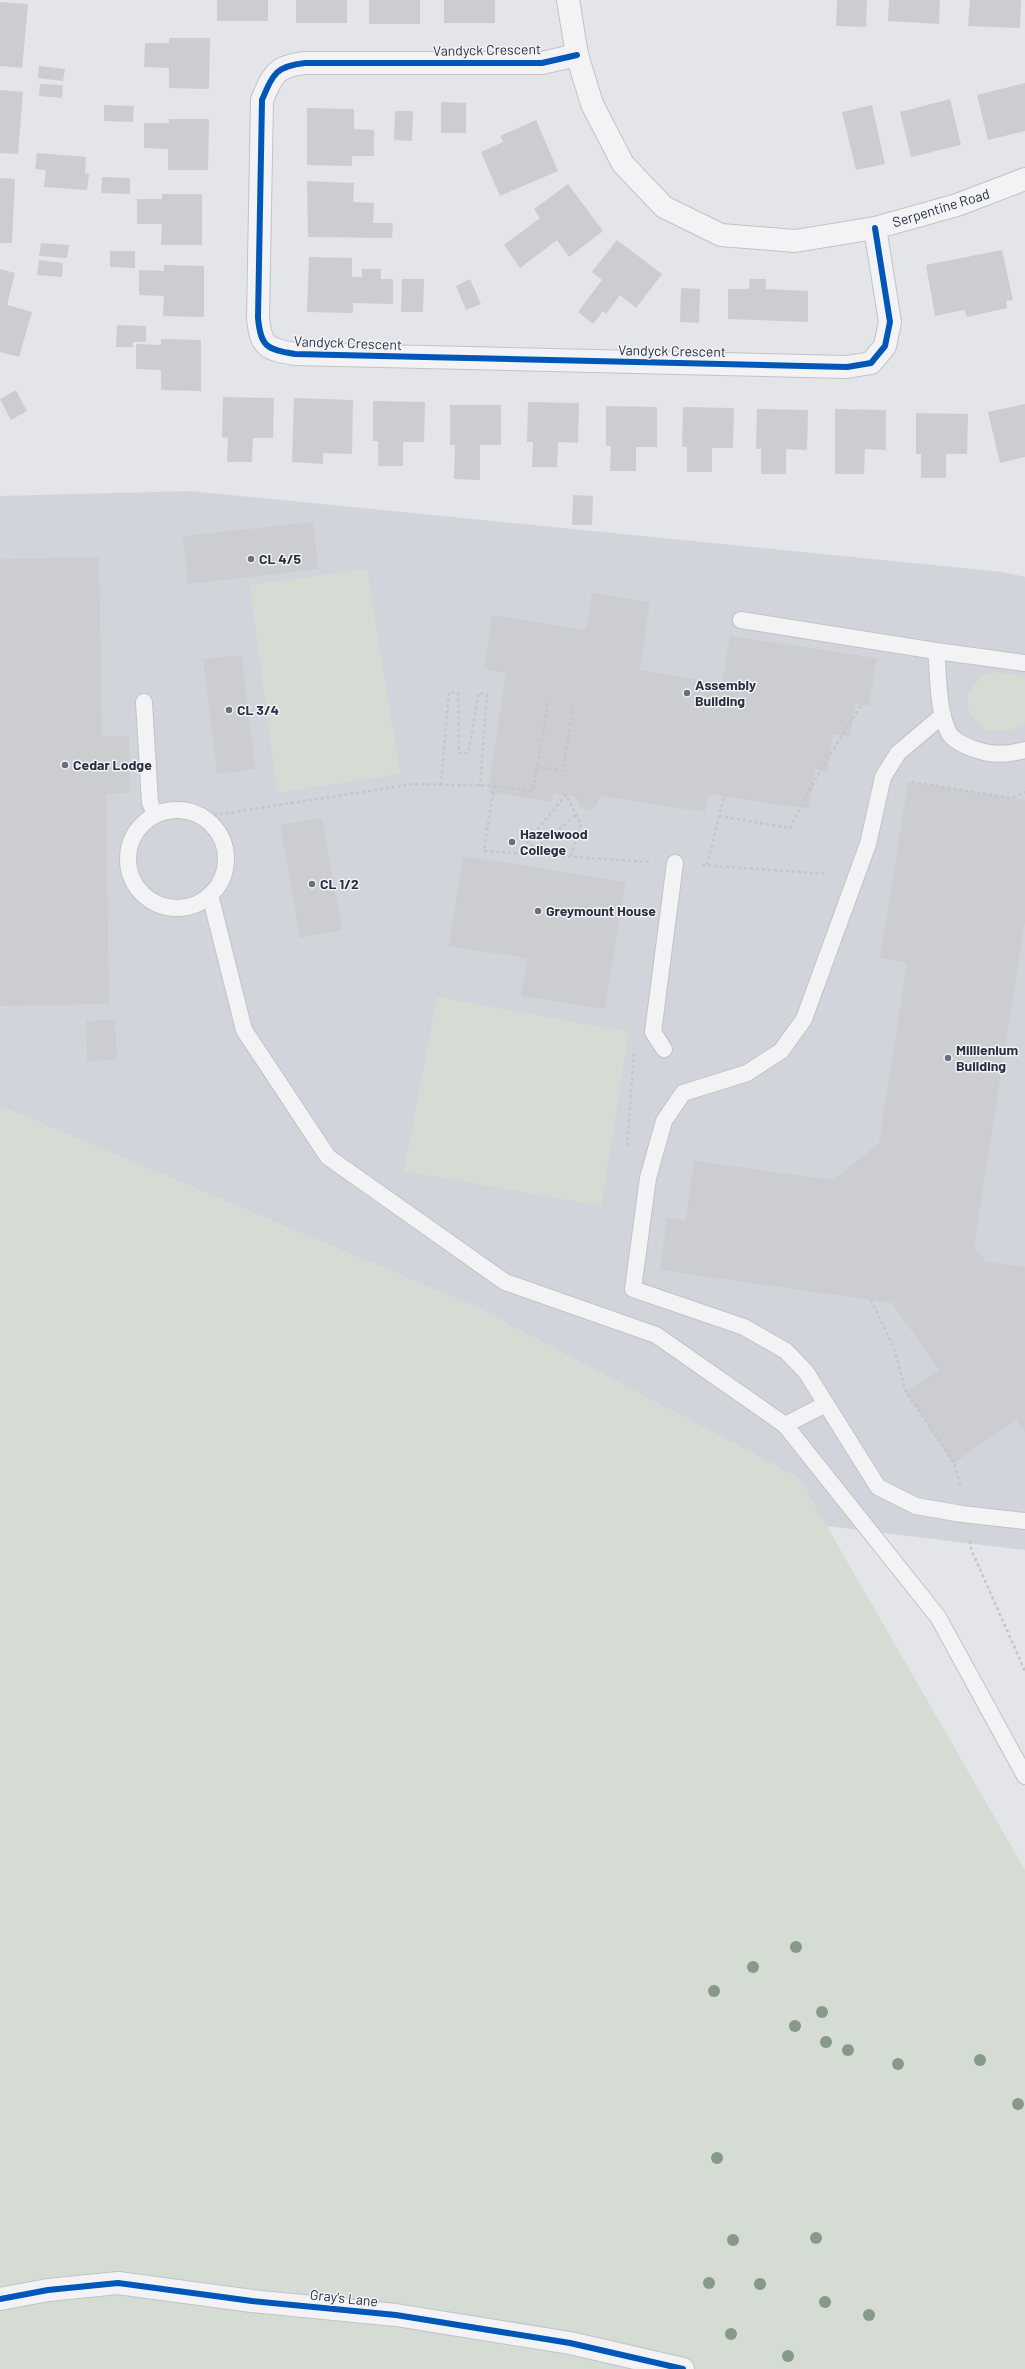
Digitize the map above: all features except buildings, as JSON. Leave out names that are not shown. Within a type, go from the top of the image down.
[{"type":"street","name":"Serpentine Road","points":[[568,0],[577,55],[592,104],[623,164],[664,207],[721,235],[795,241],[875,228],[957,205],[1025,179]]},
{"type":"street","name":"Vandyck Crescent","points":[[577,55],[542,63],[305,63],[287,65],[272,76],[262,100],[258,318],[260,338],[272,350],[294,354],[848,367],[871,363],[885,346],[890,322],[875,228]]},
{"type":"street","name":"Gray's Lane","points":[[0,2299],[48,2290],[118,2283],[252,2301],[396,2315],[570,2343],[683,2369]]},
{"type":"lane","points":[[741,620],[936,651],[1025,663]]},
{"type":"lane","points":[[936,651],[943,714],[950,734],[966,747],[988,754],[1010,754],[1025,750]]},
{"type":"lane","points":[[144,702],[150,802],[155,815]]},
{"type":"lane","points":[[943,714],[898,753],[883,777],[868,844],[805,1016],[781,1050],[747,1073],[683,1093],[664,1122],[648,1178],[633,1289],[744,1327],[786,1351],[806,1372],[878,1487],[916,1506],[968,1515],[1025,1521]]},
{"type":"lane","points":[[179,810],[190,811],[202,817],[214,826],[222,839],[226,854],[225,869],[219,883],[210,895],[197,903],[182,908],[167,907],[152,902],[136,886],[128,865],[128,849],[134,834],[144,822],[155,815],[179,810]]},
{"type":"lane","points":[[664,1049],[653,1032],[675,864]]},
{"type":"lane","points":[[210,895],[244,1030],[328,1157],[505,1282],[656,1335],[785,1425],[938,1617],[1025,1776]]},
{"type":"lane","points":[[785,1425],[826,1404]]},
{"type":"path","points":[[441,785],[449,692],[458,693],[460,753],[468,753],[478,693],[487,695],[480,786]]},
{"type":"path","points":[[202,817],[413,784],[494,786],[533,791],[548,702]]},
{"type":"path","points":[[719,816],[790,828],[820,771],[861,705]]},
{"type":"path","points":[[537,767],[562,771],[573,708]]},
{"type":"path","points":[[883,777],[1011,798],[1024,792]]},
{"type":"path","points":[[494,786],[484,851],[618,860]]},
{"type":"path","points":[[571,856],[581,824],[566,796],[528,842],[537,848],[576,815]]},
{"type":"path","points":[[707,865],[724,796]]},
{"type":"path","points":[[768,869],[856,877]]},
{"type":"path","points":[[627,1149],[635,1048],[653,1032]]},
{"type":"path","points":[[871,1300],[894,1348],[906,1392],[954,1463]]},
{"type":"path","points":[[968,1515],[971,1549],[1025,1671]]},
{"type":"shaded area","name":"Hazelwood College","points":[[191,491],[1003,572],[1025,577],[1025,1550],[826,1526],[799,1478],[476,1307],[0,1106],[0,496]]},
{"type":"shaded area","points":[[367,569],[400,774],[277,793],[250,585]]},
{"type":"shaded area","points":[[999,672],[1025,677],[1025,723],[1010,730],[994,731],[986,729],[974,720],[968,708],[968,693],[982,675]]},
{"type":"shaded area","points":[[437,997],[629,1032],[601,1206],[404,1171]]},
{"type":"shaded area","points":[[0,1106],[476,1307],[799,1478],[1025,1870],[1025,2369],[0,2369]]},
{"type":"cycle path","points":[[577,55],[542,63],[305,63],[288,66],[277,73],[269,84],[262,100],[258,318],[263,341],[271,348],[295,354],[847,367],[871,363],[885,346],[890,322],[875,228]]},
{"type":"cycle path","points":[[0,2299],[48,2290],[118,2283],[252,2301],[396,2315],[570,2343],[683,2369]]},
{"type":"place","name":"CL 4/5","points":[[251,559]]},
{"type":"place","name":"Assembly Building","points":[[687,693]]},
{"type":"place","name":"CL 3/4","points":[[229,710]]},
{"type":"place","name":"Cedar Lodge","points":[[65,765]]},
{"type":"place","name":"Hazelwood College","points":[[512,842]]},
{"type":"place","name":"CL 1/2","points":[[312,884]]},
{"type":"place","name":"Greymount House","points":[[538,911]]},
{"type":"place","name":"Millienium Building","points":[[948,1058]]}]
